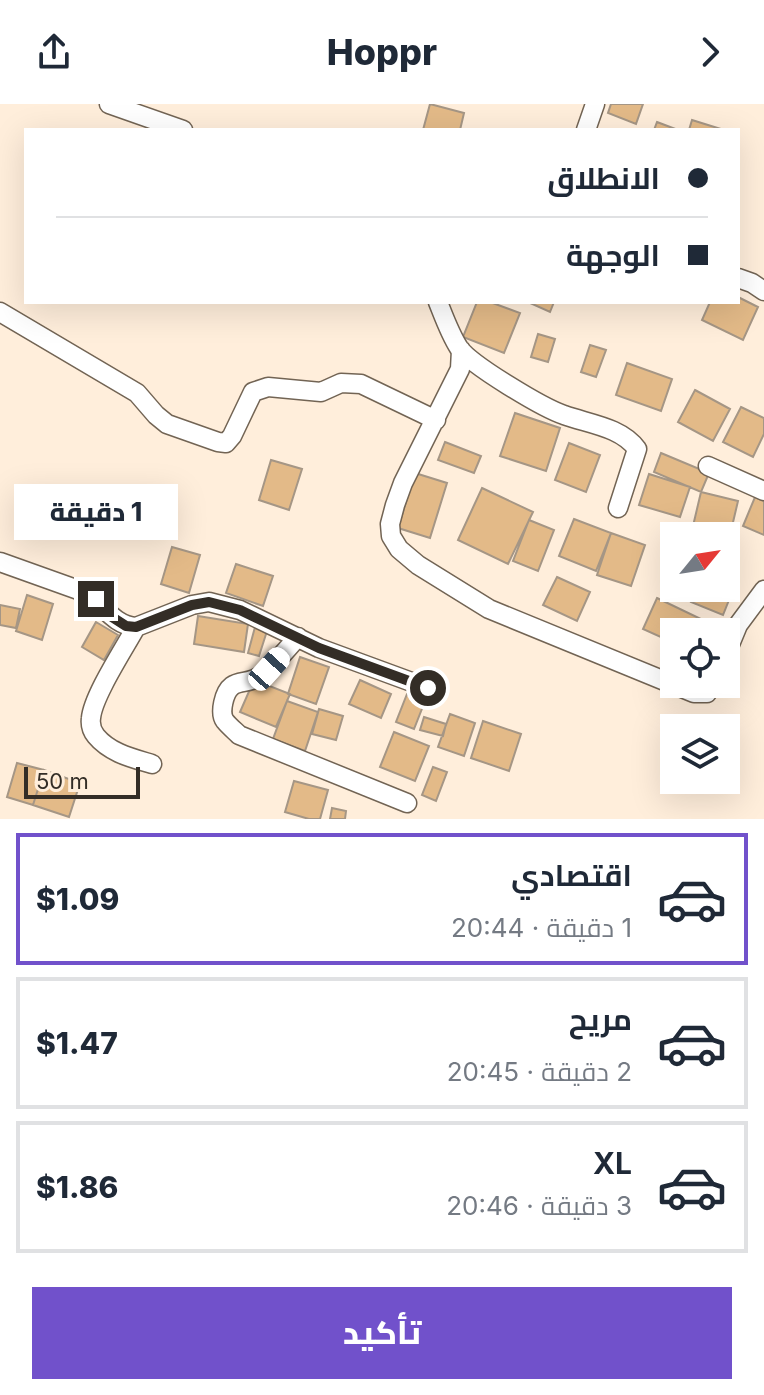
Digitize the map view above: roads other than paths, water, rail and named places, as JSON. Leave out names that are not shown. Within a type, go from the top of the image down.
[{"type":"street","points":[[109,104],[177,128]]},
{"type":"street","points":[[587,128],[595,104]]},
{"type":"street","points":[[740,279],[764,291]]},
{"type":"street","points":[[439,304],[461,350],[477,363],[537,402],[562,414],[621,433],[631,440],[637,449],[618,508]]},
{"type":"street","points":[[0,312],[137,393],[167,424],[218,442],[226,443],[232,436],[253,392],[268,387],[321,392],[341,383],[361,384],[436,420]]},
{"type":"street","points":[[461,350],[460,369],[403,483],[390,524],[391,536],[399,549],[418,565],[489,609],[660,679]]},
{"type":"street","points":[[708,466],[764,491]]},
{"type":"street","points":[[0,562],[84,592],[126,626],[136,627],[192,605],[209,602],[240,610],[319,648],[428,688]]},
{"type":"street","points":[[740,622],[764,590]]},
{"type":"street","points":[[136,627],[95,701],[91,728],[97,738],[120,754],[152,764]]},
{"type":"street","points":[[298,637],[260,676],[229,688],[222,715],[226,722],[239,735],[407,803]]}]
